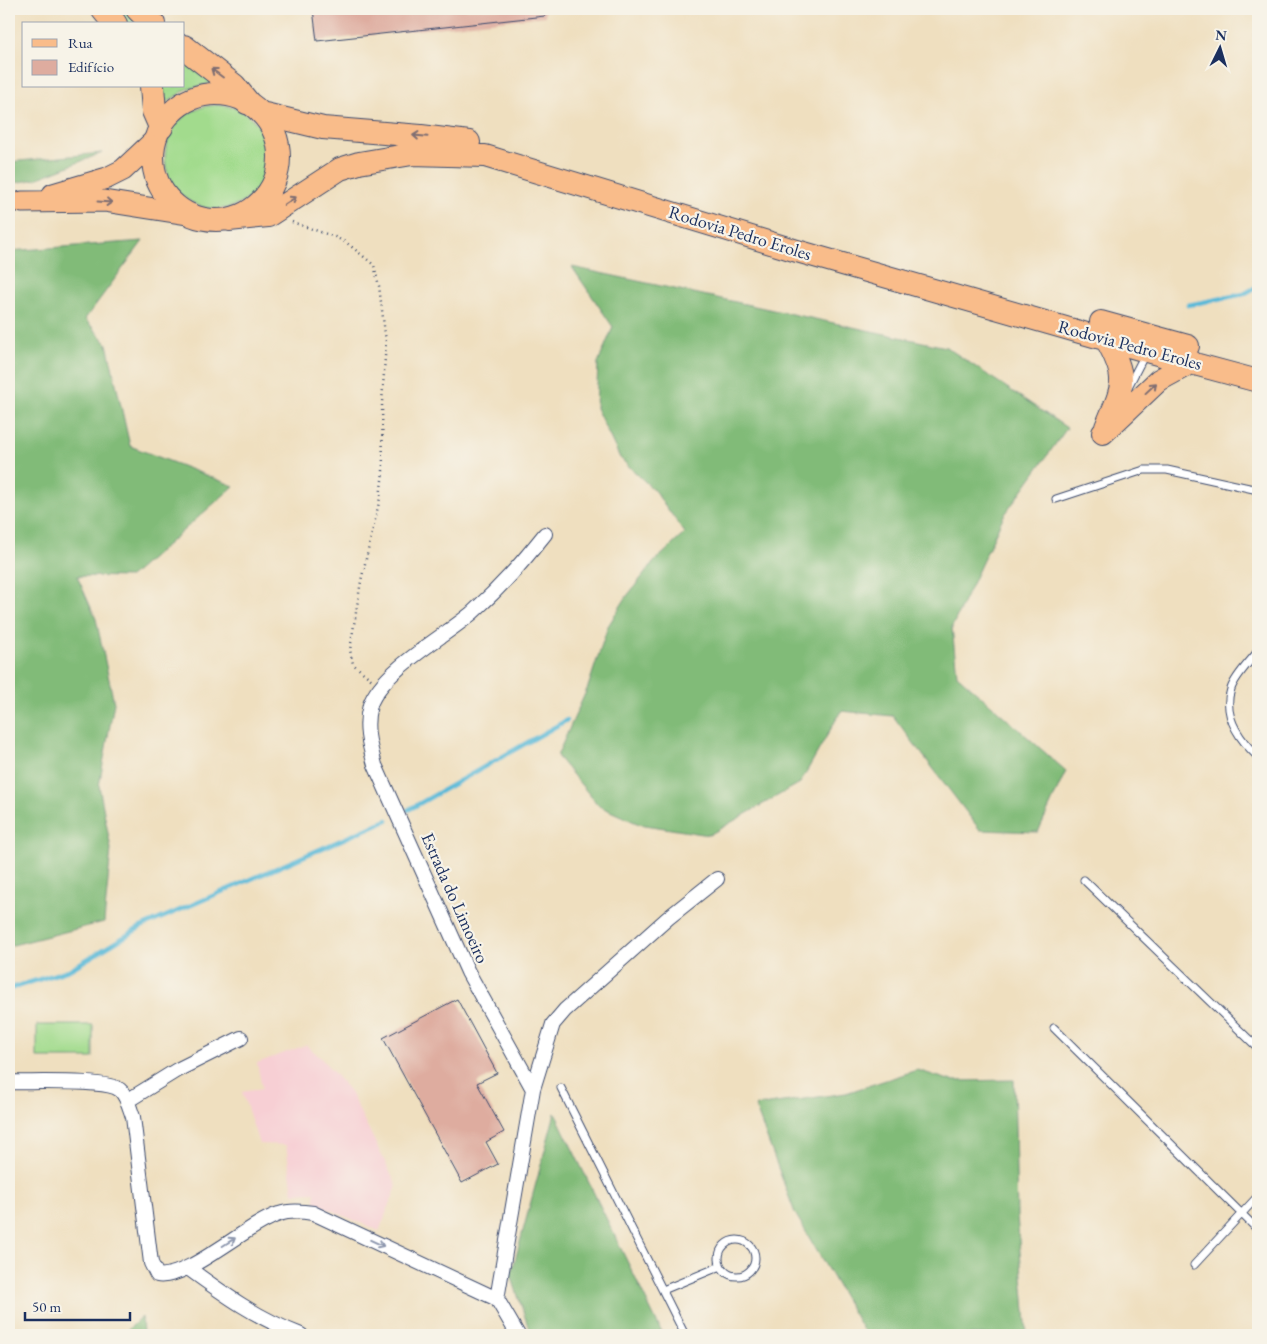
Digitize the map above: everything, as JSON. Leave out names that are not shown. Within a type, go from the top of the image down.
[{"type":"highway","points":[[103,9],[113,22]]},
{"type":"highway","points":[[138,9],[151,22]]},
{"type":"highway","points":[[185,49],[234,86],[256,108]]},
{"type":"highway","points":[[152,88],[158,133]]},
{"type":"highway","name":"Rodovia Pedro Eroles","points":[[1258,366],[725,216],[522,155],[450,140],[323,128],[256,108],[232,96],[215,94],[199,96],[177,108],[158,133],[152,158],[155,175],[162,190],[173,204],[187,214],[208,220],[229,220],[268,216],[340,169],[359,164],[412,154],[485,156],[797,251],[1146,351],[1258,381]]},
{"type":"highway","name":"Rodovia Pedro Eroles","points":[[229,220],[247,214],[262,202],[273,187],[279,170],[280,152],[276,134],[256,108]]},
{"type":"highway","points":[[1103,434],[1121,390],[1122,375],[1118,361],[1106,339]]},
{"type":"highway","points":[[1103,434],[1159,380],[1192,362]]},
{"type":"main road","name":"Rodovia Pedro Eroles","points":[[15,203],[107,178],[123,170],[158,133]]},
{"type":"main road","name":"Rodovia Pedro Eroles","points":[[15,203],[104,201],[187,214]]},
{"type":"street","name":"Estrada do Limoeiro","points":[[533,1089],[468,972],[375,764],[367,737],[367,723],[370,704],[381,687],[407,662],[471,614],[507,582],[545,534]]},
{"type":"street","points":[[497,1299],[533,1089],[553,1024],[565,1010],[668,918],[717,879]]},
{"type":"street","points":[[127,1101],[177,1070],[241,1038]]},
{"type":"street","points":[[9,1082],[104,1084],[119,1089],[127,1101],[132,1118],[148,1244],[153,1271],[157,1275],[166,1277],[188,1268],[278,1214],[301,1211],[313,1213],[497,1299],[518,1335]]},
{"type":"street","points":[[188,1268],[239,1305],[274,1324],[300,1335]]},
{"type":"lane","points":[[1103,434],[1146,351]]},
{"type":"lane","points":[[1056,499],[1144,470],[1168,470],[1258,490]]},
{"type":"lane","points":[[1258,651],[1231,688],[1228,703],[1235,730],[1258,757]]},
{"type":"lane","points":[[1084,880],[1258,1048]]},
{"type":"lane","points":[[1054,1028],[1258,1230]]},
{"type":"lane","points":[[561,1088],[685,1335]]},
{"type":"lane","points":[[1194,1265],[1258,1196]]},
{"type":"lane","points":[[740,1240],[753,1250],[755,1262],[753,1267],[744,1275],[732,1276],[721,1266],[720,1251],[728,1242],[740,1240]]},
{"type":"lane","points":[[663,1290],[721,1266]]},
{"type":"path","points":[[268,216],[312,228],[347,244],[374,265],[379,286],[386,342],[382,404],[383,471],[380,498],[359,590],[350,650],[353,664],[381,687]]},
{"type":"shaded area","points":[[306,1045],[319,1056],[349,1090],[397,1186],[379,1231],[315,1203],[315,1192],[293,1193],[286,1145],[259,1144],[242,1092],[262,1088],[257,1063]]},
{"type":"green space","points":[[114,9],[129,9],[141,22],[124,22]]},
{"type":"green space","points":[[185,58],[216,82],[187,89],[162,105],[159,88],[185,88]]},
{"type":"green space","points":[[217,105],[237,109],[254,120],[265,137],[269,157],[265,177],[254,194],[237,205],[217,209],[197,205],[180,194],[169,177],[165,157],[169,137],[180,120],[197,109]]},
{"type":"green space","points":[[102,153],[36,179],[9,184],[9,162]]},
{"type":"green space","points":[[143,241],[85,319],[107,344],[130,446],[234,486],[130,577],[77,576],[96,619],[114,703],[99,786],[111,849],[104,922],[9,946],[9,251]]},
{"type":"green space","points":[[572,267],[946,347],[1067,428],[1003,517],[952,627],[957,675],[1066,771],[1038,832],[980,830],[893,716],[841,711],[800,783],[709,835],[639,824],[599,806],[557,756],[588,687],[608,626],[627,596],[653,563],[685,533],[654,490],[620,458],[596,408],[598,363],[613,327]]},
{"type":"green space","points":[[37,1025],[93,1025],[93,1058],[37,1058]]},
{"type":"green space","points":[[917,1070],[952,1081],[1014,1080],[1017,1216],[1027,1335],[866,1335],[795,1213],[755,1106],[846,1093]]},
{"type":"green space","points":[[555,1113],[663,1335],[531,1335],[511,1275]]},
{"type":"green space","points":[[142,1317],[143,1335],[122,1335]]},
{"type":"building","points":[[313,9],[545,9],[545,16],[317,41]]},
{"type":"building","points":[[457,999],[497,1073],[477,1083],[504,1132],[486,1142],[498,1164],[462,1183],[383,1038]]},
{"type":"waterway","points":[[1188,305],[1244,294],[1258,286]]},
{"type":"waterway","points":[[408,810],[567,720]]},
{"type":"waterway","points":[[9,989],[69,970],[141,927],[387,820]]}]
